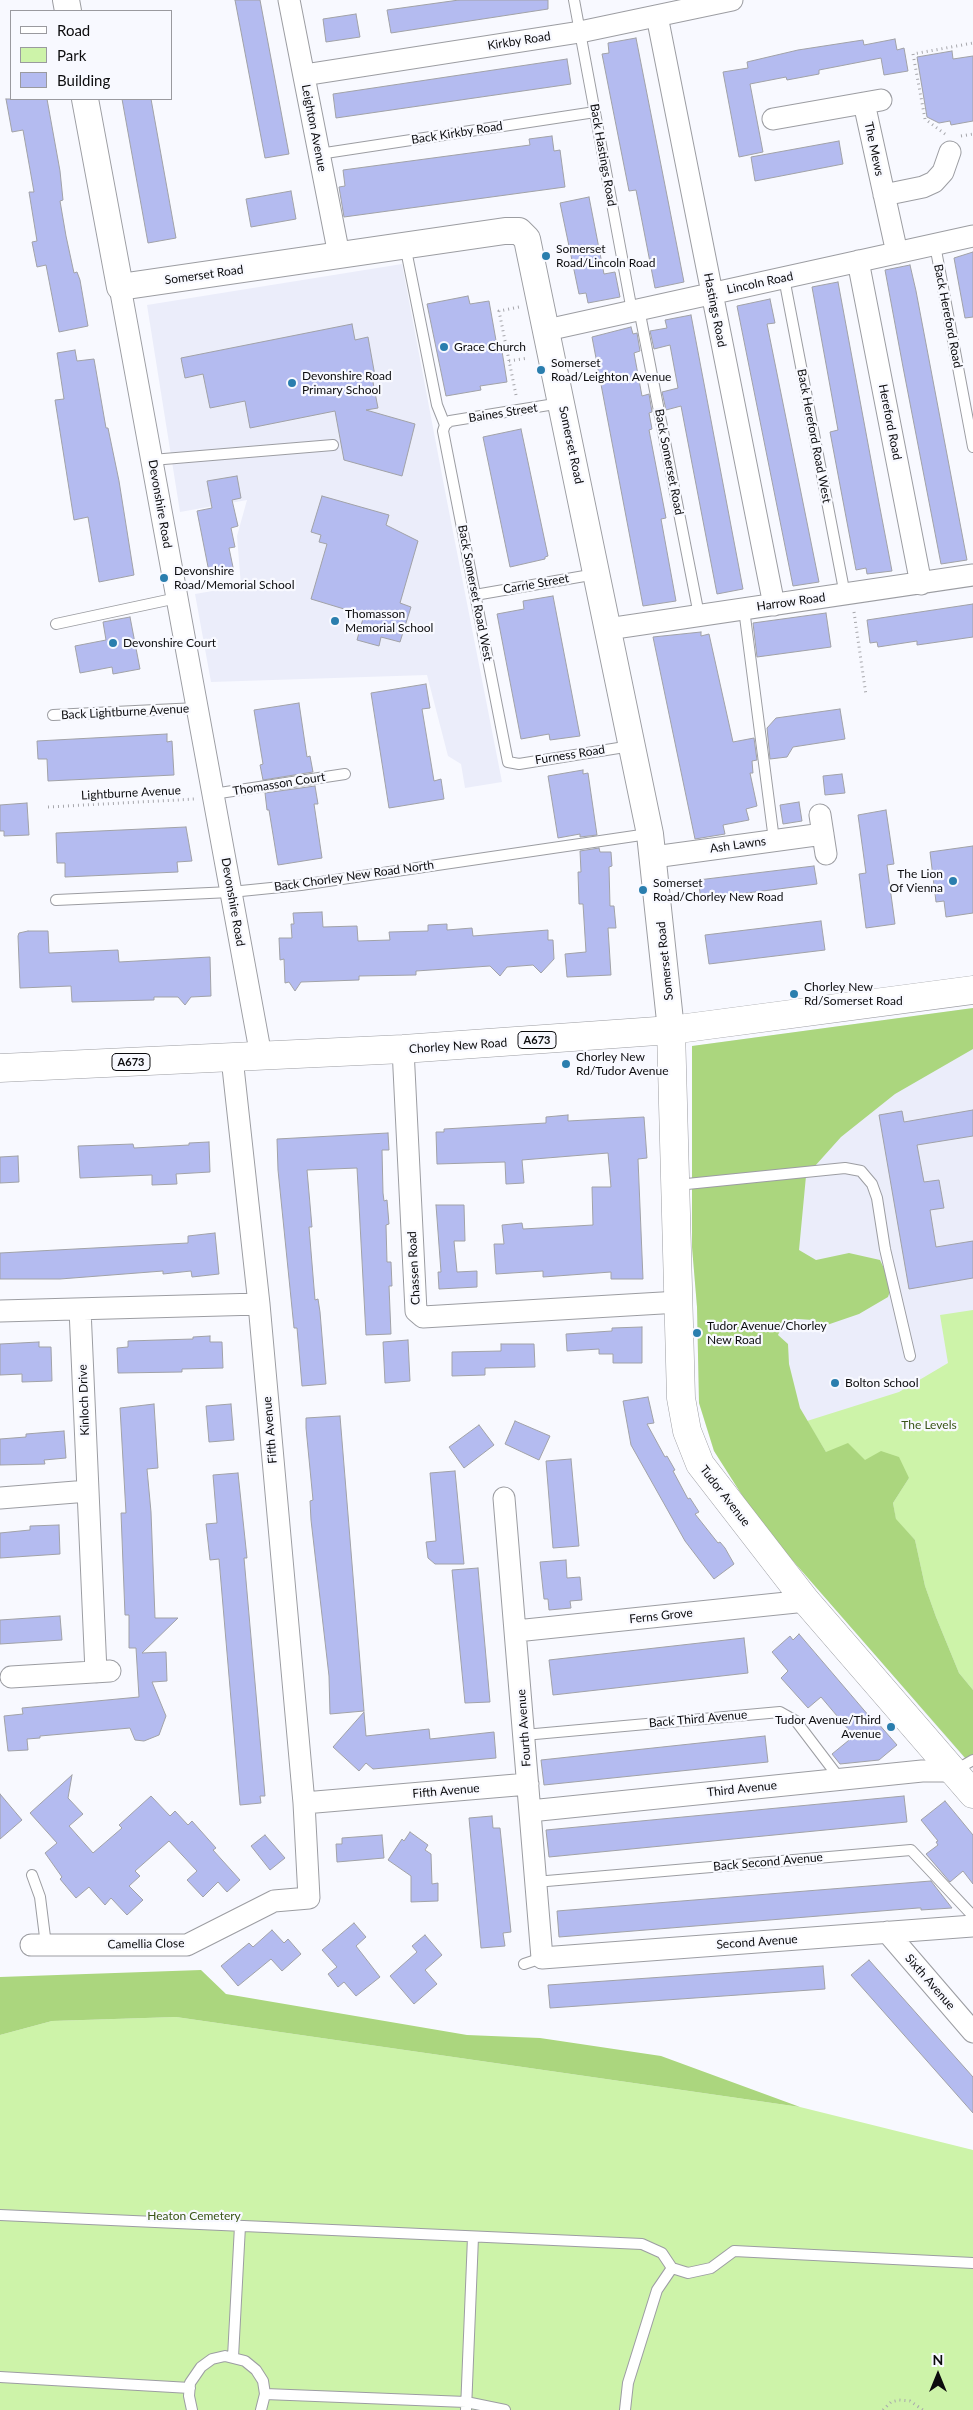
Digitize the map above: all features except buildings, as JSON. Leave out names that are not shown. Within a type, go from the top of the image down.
[{"type":"main road","name":"Chorley New Road","points":[[0,1068],[403,1049],[671,1030],[973,990]]},
{"type":"main road","name":"Tudor Avenue","points":[[671,1030],[680,1302],[681,1398],[687,1431],[700,1464],[806,1601],[963,1766],[973,1794]]},
{"type":"street","name":"Leighton Avenue","points":[[289,0],[339,256]]},
{"type":"street","name":"Kirkby Road","points":[[304,74],[580,32],[732,0]]},
{"type":"street","name":"Hastings Road","points":[[657,16],[774,605]]},
{"type":"street","name":"Devonshire Road","points":[[85,100],[261,1056]]},
{"type":"street","name":"The Mews","points":[[773,118],[872,101],[884,195],[897,253]]},
{"type":"street","points":[[884,195],[923,188],[934,182],[945,168],[950,152]]},
{"type":"street","name":"Somerset Road","points":[[120,288],[505,231],[519,232],[527,240],[652,845],[671,1030]]},
{"type":"street","name":"Lincoln Road","points":[[547,330],[973,236]]},
{"type":"street","name":"Hereford Road","points":[[858,261],[921,584]]},
{"type":"street","name":"Harrow Road","points":[[608,629],[973,575]]},
{"type":"street","name":"Ash Lawns","points":[[652,845],[774,840],[823,834]]},
{"type":"street","name":"Chassen Road","points":[[403,1049],[416,1311],[423,1317],[680,1302]]},
{"type":"street","name":"Fifth Avenue","points":[[232,1058],[258,1304],[304,1803],[309,1898]]},
{"type":"street","points":[[0,1311],[258,1304]]},
{"type":"street","name":"Kinloch Drive","points":[[12,1678],[103,1671],[88,1490],[80,1309]]},
{"type":"street","points":[[0,1498],[88,1490]]},
{"type":"street","name":"Fourth Avenue","points":[[504,1498],[535,1882],[533,1961]]},
{"type":"street","name":"Ferns Grove","points":[[516,1631],[806,1601]]},
{"type":"street","name":"Third Avenue","points":[[530,1811],[963,1766]]},
{"type":"street","name":"Fifth Avenue","points":[[304,1803],[528,1784]]},
{"type":"street","name":"Camellia Close","points":[[39,1945],[187,1945],[274,1901],[309,1898]]},
{"type":"street","name":"Second Avenue","points":[[533,1961],[973,1926]]},
{"type":"street","name":"Sixth Avenue","points":[[887,1932],[973,2032]]},
{"type":"lane","name":"Back Hastings Road","points":[[574,0],[636,310]]},
{"type":"lane","name":"Back Kirkby Road","points":[[319,154],[595,112]]},
{"type":"lane","name":"Back Hereford Road","points":[[935,245],[973,447]]},
{"type":"lane","name":"Back Somerset Road West","points":[[406,246],[437,405],[445,425],[443,431],[508,762]]},
{"type":"lane","name":"Back Hereford Road West","points":[[784,278],[848,594]]},
{"type":"lane","name":"Back Somerset Road","points":[[636,310],[699,615]]},
{"type":"lane","name":"Baines Street","points":[[445,425],[450,421],[562,403]]},
{"type":"lane","points":[[152,460],[333,445]]},
{"type":"lane","name":"Carrie Street","points":[[475,595],[597,574]]},
{"type":"lane","points":[[56,624],[177,598]]},
{"type":"lane","points":[[744,609],[774,840]]},
{"type":"lane","name":"Back Lightburne Avenue","points":[[53,715],[198,708]]},
{"type":"lane","name":"Furness Road","points":[[508,762],[519,764],[632,746]]},
{"type":"lane","name":"Thomasson Court","points":[[214,796],[345,774]]},
{"type":"lane","name":"Back Chorley New Road North","points":[[56,900],[231,892],[652,845]]},
{"type":"lane","points":[[676,1185],[845,1168],[860,1171],[872,1184],[877,1198],[884,1249],[910,1356]]},
{"type":"lane","name":"Back Third Avenue","points":[[524,1735],[780,1712],[796,1721],[840,1779]]},
{"type":"lane","name":"Back Second Avenue","points":[[535,1882],[911,1850],[973,1916]]},
{"type":"lane","points":[[32,1875],[40,1897],[39,1945]]},
{"type":"lane","points":[[0,2216],[642,2244],[662,2253],[672,2268],[688,2273],[711,2268],[734,2250],[973,2263]]},
{"type":"lane","points":[[233,2357],[240,2226]]},
{"type":"lane","points":[[466,2406],[474,2237]]},
{"type":"lane","points":[[625,2410],[628,2383],[658,2290],[672,2268]]},
{"type":"lane","points":[[192,2410],[188,2396],[190,2383],[201,2367],[212,2360],[233,2357],[246,2361],[256,2370],[262,2381],[265,2394],[261,2410]]},
{"type":"lane","points":[[0,2377],[190,2388]]},
{"type":"lane","points":[[265,2394],[506,2410]]},
{"type":"path","points":[[950,152],[948,138],[944,132],[925,119],[913,54],[973,43]]},
{"type":"path","points":[[519,410],[499,311],[541,302]]},
{"type":"path","points":[[848,594],[866,695]]},
{"type":"path","name":"Lightburne Avenue","points":[[48,806],[214,796]]},
{"type":"path","points":[[883,2410],[891,2402],[899,2400],[910,2401],[923,2410]]},
{"type":"shaded area","points":[[402,264],[502,782],[465,788],[461,764],[448,756],[427,675],[211,682],[195,594],[241,586],[237,536],[247,500],[180,512],[147,305]]},
{"type":"shaded area","name":"Bolton School","points":[[973,1008],[973,1768],[759,1522],[714,1451],[699,1403],[697,1307],[692,1247],[692,1046]]},
{"type":"green space","points":[[973,1008],[973,1049],[895,1094],[841,1137],[806,1176],[799,1250],[816,1260],[849,1253],[880,1260],[892,1285],[888,1297],[859,1314],[824,1326],[812,1320],[798,1319],[784,1322],[778,1335],[788,1344],[789,1364],[800,1408],[826,1452],[848,1443],[865,1460],[881,1451],[899,1457],[909,1478],[893,1503],[896,1519],[915,1540],[925,1586],[936,1617],[959,1673],[973,1690],[973,1767],[759,1522],[714,1451],[699,1403],[697,1307],[692,1247],[692,1046]]},
{"type":"green space","name":"The Levels","points":[[973,1310],[973,1690],[959,1673],[936,1617],[925,1586],[915,1540],[896,1520],[893,1503],[909,1478],[865,1461],[826,1452],[807,1421],[899,1392],[948,1363],[940,1315]]},
{"type":"green space","points":[[201,1970],[226,1994],[467,2035],[540,2038],[661,2056],[800,2107],[176,2017],[52,2021],[0,2035],[0,1977]]},
{"type":"green space","name":"Heaton Cemetery","points":[[176,2017],[800,2107],[973,2150],[973,2410],[0,2410],[0,2035],[52,2021]]},
{"type":"place","name":"Somerset Road/Lincoln Road","points":[[546,256]]},
{"type":"place","name":"Grace Church","points":[[444,347]]},
{"type":"place","name":"Somerset Road/Leighton Avenue","points":[[541,370]]},
{"type":"place","name":"Devonshire Road Primary School","points":[[292,383]]},
{"type":"place","name":"Devonshire Road/Memorial School","points":[[164,578]]},
{"type":"place","name":"Thomasson Memorial School","points":[[335,621]]},
{"type":"place","name":"Devonshire Court","points":[[113,643]]},
{"type":"place","name":"The Lion Of Vienna","points":[[953,881]]},
{"type":"place","name":"Somerset Road/Chorley New Road","points":[[643,890]]},
{"type":"place","name":"Chorley New Rd/Somerset Road","points":[[794,994]]},
{"type":"place","name":"Chorley New Rd/Tudor Avenue","points":[[566,1064]]},
{"type":"place","name":"Tudor Avenue/Chorley New Road","points":[[697,1333]]},
{"type":"place","name":"Bolton School","points":[[835,1383]]},
{"type":"place","name":"Tudor Avenue/Third Avenue","points":[[891,1727]]}]
